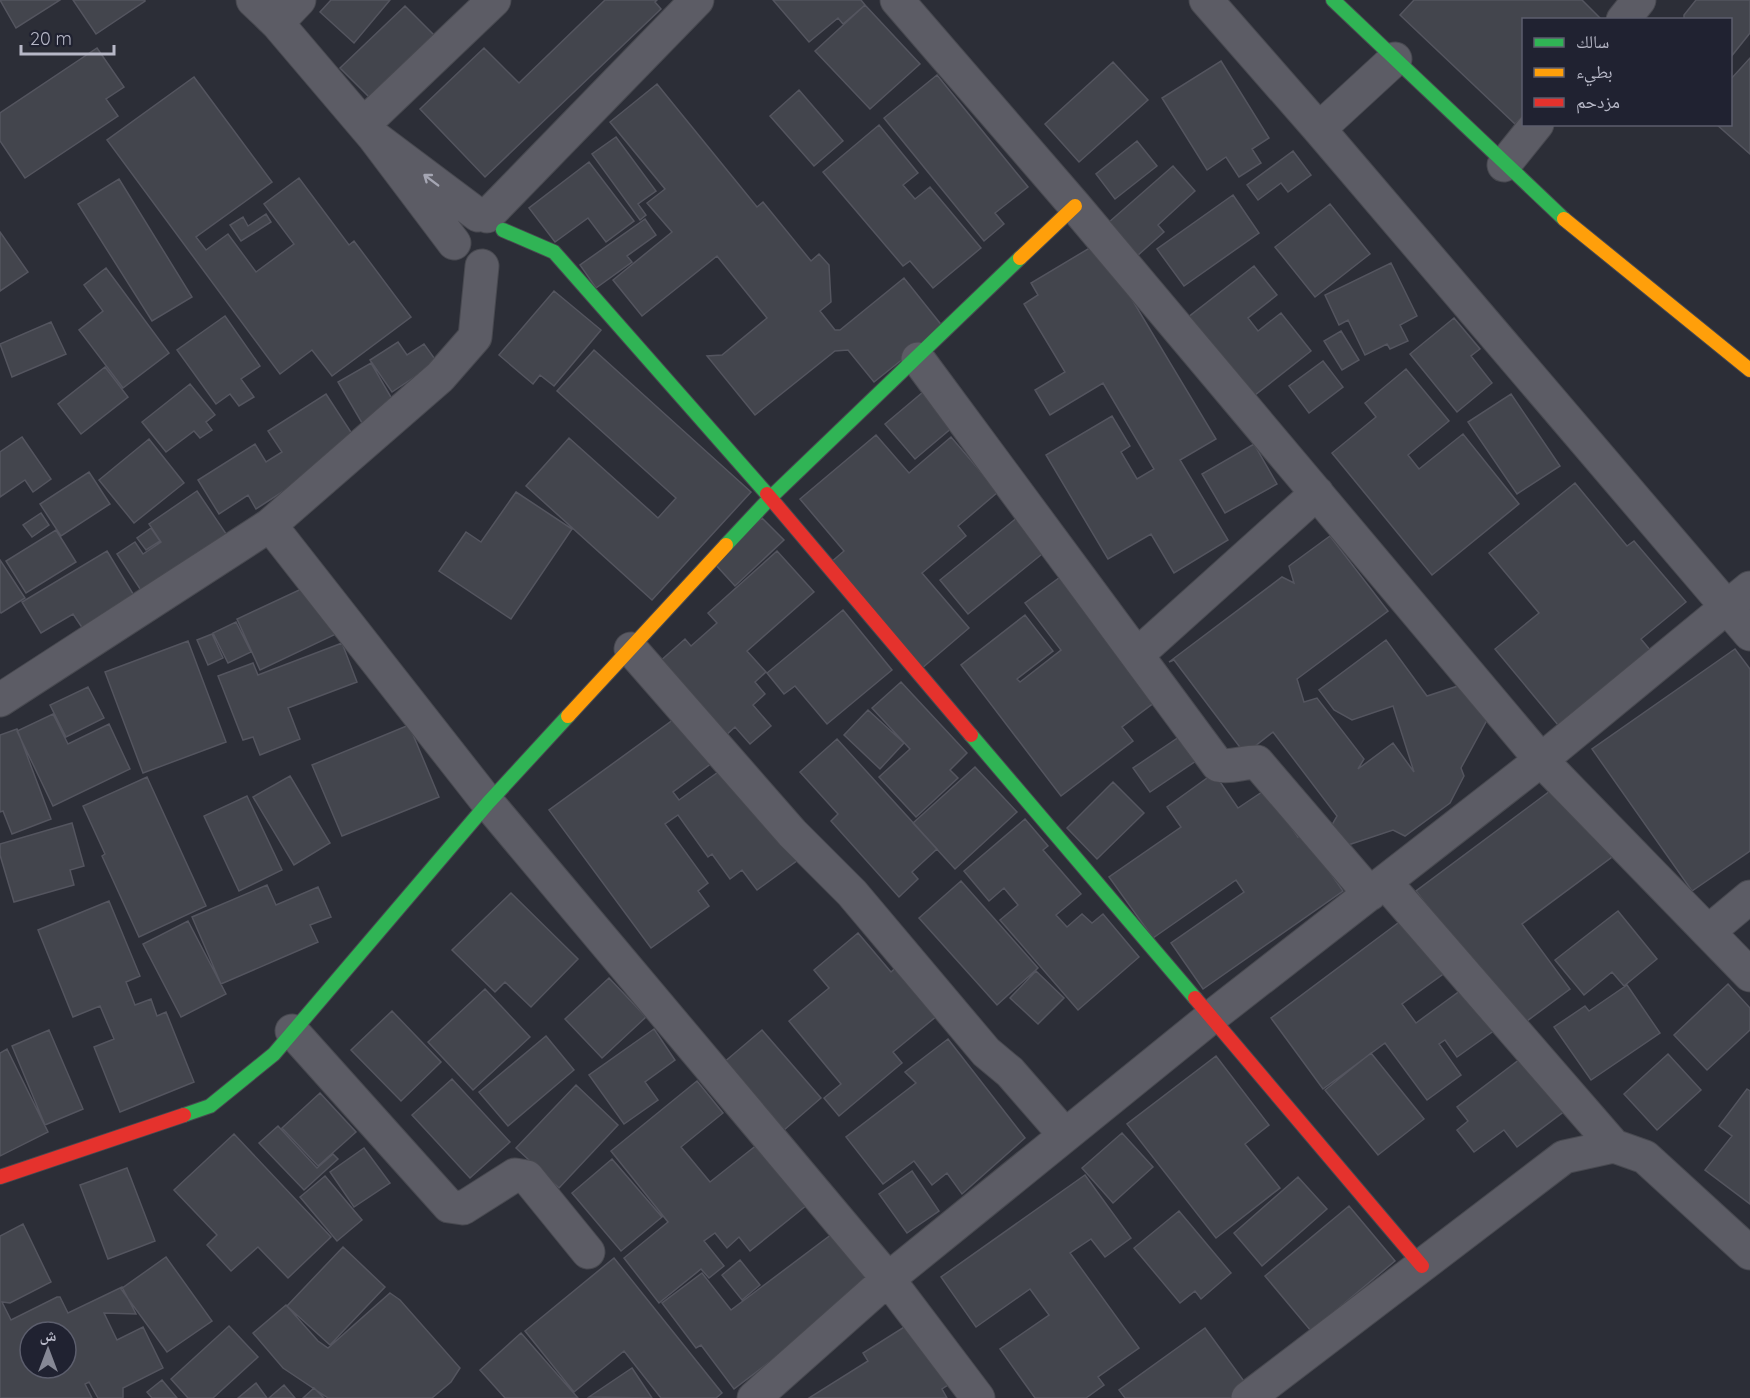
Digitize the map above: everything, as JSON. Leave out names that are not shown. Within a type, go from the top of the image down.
[{"type":"street","points":[[253,0],[288,11],[369,131],[454,243],[456,252],[465,262],[482,266],[500,256],[505,239],[489,220],[469,217],[458,226],[454,243]]},
{"type":"street","points":[[369,131],[494,0]]},
{"type":"street","points":[[489,220],[698,0]]},
{"type":"street","points":[[897,0],[1075,206],[1541,760],[1750,975]]},
{"type":"street","points":[[1206,0],[1738,597],[1750,633]]},
{"type":"street","points":[[1334,0],[1504,165],[1592,245],[1750,370]]},
{"type":"street","points":[[1625,18],[1639,0]]},
{"type":"street","points":[[1319,129],[1395,59]]},
{"type":"street","points":[[1504,165],[1535,126]]},
{"type":"street","points":[[369,131],[489,220],[554,252],[770,498],[1422,1266]]},
{"type":"street","points":[[0,1177],[210,1106],[274,1054],[488,803],[770,498],[1075,206]]},
{"type":"street","points":[[0,700],[270,525],[440,377],[475,337],[482,266]]},
{"type":"street","points":[[918,358],[1218,765],[1231,768],[1244,762],[1257,762],[1377,888],[1614,1146],[1645,1157],[1750,1253]]},
{"type":"street","points":[[1138,654],[1317,493]]},
{"type":"street","points":[[270,525],[488,803],[888,1280],[978,1398]]},
{"type":"street","points":[[754,1398],[888,1280],[1065,1135],[1210,1018],[1541,760],[1738,597]]},
{"type":"street","points":[[631,649],[792,833],[867,910],[919,969],[971,1035],[1010,1072],[1065,1135]]},
{"type":"street","points":[[1708,932],[1750,897]]},
{"type":"street","points":[[292,1032],[449,1206],[463,1208],[515,1174],[527,1177],[588,1252]]},
{"type":"street","points":[[1248,1398],[1564,1157],[1614,1146]]},
{"type":"building","points":[[0,0],[60,0],[16,28]]},
{"type":"building","points":[[73,0],[145,0],[145,1],[96,34]]},
{"type":"building","points":[[331,0],[390,0],[354,43],[320,12]]},
{"type":"building","points":[[605,0],[657,0],[655,2],[661,9],[485,177],[420,109],[484,48],[519,83]]},
{"type":"building","points":[[773,0],[861,0],[865,5],[843,24],[838,18],[809,42]]},
{"type":"building","points":[[1414,0],[1582,0],[1600,18],[1522,18],[1522,117],[1515,124],[1400,15]]},
{"type":"building","points":[[1696,0],[1750,0],[1750,33],[1732,56],[1732,18],[1684,18]]},
{"type":"building","points":[[865,5],[920,64],[870,109],[815,51]]},
{"type":"building","points":[[405,6],[441,42],[376,104],[340,68]]},
{"type":"building","points":[[97,48],[124,87],[106,99],[118,116],[25,178],[0,141],[0,113]]},
{"type":"building","points":[[1750,58],[1750,154],[1718,126],[1732,126],[1732,78]]},
{"type":"building","points":[[1221,61],[1269,138],[1252,149],[1261,163],[1239,177],[1226,157],[1207,170],[1162,98]]},
{"type":"building","points":[[1113,62],[1148,100],[1079,162],[1045,124]]},
{"type":"building","points":[[937,75],[1028,187],[995,213],[1004,224],[984,241],[884,118]]},
{"type":"building","points":[[194,77],[272,182],[196,237],[206,250],[228,234],[256,272],[294,244],[264,204],[299,178],[349,245],[354,241],[411,317],[332,376],[312,350],[280,374],[107,140]]},
{"type":"building","points":[[657,84],[757,207],[763,202],[811,261],[819,254],[829,265],[831,302],[820,311],[835,330],[840,330],[904,278],[943,327],[874,382],[848,350],[835,351],[755,415],[707,356],[722,355],[767,318],[717,256],[642,316],[613,280],[672,232],[647,203],[665,189],[610,122]]},
{"type":"building","points":[[799,90],[843,141],[814,166],[770,116]]},
{"type":"building","points":[[879,125],[918,173],[903,185],[915,199],[930,187],[981,248],[933,288],[910,261],[903,266],[823,172]]},
{"type":"building","points":[[616,137],[656,191],[638,204],[646,215],[640,220],[592,154]]},
{"type":"building","points":[[1137,141],[1157,166],[1115,199],[1096,174]]},
{"type":"building","points":[[1293,151],[1311,175],[1288,192],[1281,183],[1258,200],[1247,185]]},
{"type":"building","points":[[589,162],[634,221],[606,242],[588,218],[555,242],[529,208]]},
{"type":"building","points":[[1173,166],[1195,191],[1158,225],[1164,232],[1137,256],[1108,223]]},
{"type":"building","points":[[119,179],[192,297],[152,321],[78,204]]},
{"type":"building","points":[[1233,195],[1259,233],[1184,286],[1157,249]]},
{"type":"building","points":[[1330,204],[1370,254],[1315,297],[1275,247]]},
{"type":"building","points":[[266,214],[271,222],[241,241],[230,225],[243,217],[248,226]]},
{"type":"building","points":[[645,219],[656,235],[627,256],[632,262],[596,288],[580,265]]},
{"type":"building","points":[[0,232],[28,272],[0,291]]},
{"type":"building","points":[[1098,243],[1216,439],[1180,460],[1228,540],[1174,573],[1151,534],[1108,559],[1046,455],[1112,416],[1130,446],[1121,452],[1137,479],[1154,469],[1103,383],[1050,415],[1035,390],[1065,372],[1024,304],[1038,295],[1031,283]]},
{"type":"building","points":[[1391,263],[1417,316],[1400,325],[1408,341],[1390,349],[1387,344],[1365,355],[1348,320],[1339,325],[1325,295]]},
{"type":"building","points":[[1254,266],[1277,295],[1248,318],[1258,331],[1281,313],[1311,351],[1250,399],[1187,318]]},
{"type":"building","points":[[106,268],[169,353],[123,388],[79,330],[103,311],[84,285]]},
{"type":"building","points":[[554,291],[601,330],[554,386],[540,375],[533,384],[499,355]]},
{"type":"building","points":[[225,316],[260,366],[241,379],[254,397],[239,406],[230,394],[216,404],[177,350]]},
{"type":"building","points":[[1454,318],[1480,349],[1471,356],[1492,383],[1457,412],[1410,354]]},
{"type":"building","points":[[51,322],[66,354],[12,377],[0,344]]},
{"type":"building","points":[[1341,331],[1359,360],[1342,370],[1324,341]]},
{"type":"building","points":[[398,342],[407,355],[424,344],[437,362],[392,392],[370,360]]},
{"type":"building","points":[[594,350],[751,492],[652,600],[526,486],[569,438],[658,518],[676,498],[557,391]]},
{"type":"building","points":[[1323,361],[1343,387],[1309,413],[1289,386]]},
{"type":"building","points":[[371,363],[395,404],[362,423],[338,382]]},
{"type":"building","points":[[105,367],[128,397],[81,434],[58,404]]},
{"type":"building","points":[[1406,369],[1449,421],[1408,455],[1419,469],[1463,434],[1519,504],[1432,575],[1332,453],[1376,417],[1365,403]]},
{"type":"building","points":[[190,384],[215,415],[206,422],[212,430],[200,438],[194,431],[166,452],[142,422]]},
{"type":"building","points":[[923,392],[953,427],[915,459],[885,424]]},
{"type":"building","points":[[326,394],[358,443],[256,509],[248,495],[219,514],[198,480],[255,444],[266,462],[282,452],[268,431]]},
{"type":"building","points":[[1511,394],[1560,466],[1517,494],[1468,422]]},
{"type":"building","points":[[876,435],[909,473],[951,437],[998,492],[958,526],[966,536],[922,573],[969,628],[921,669],[830,563],[844,551],[800,499]]},
{"type":"building","points":[[22,437],[51,479],[33,492],[25,480],[0,497],[0,452]]},
{"type":"building","points":[[149,439],[184,483],[134,523],[99,480]]},
{"type":"building","points":[[1254,444],[1277,484],[1225,513],[1202,474]]},
{"type":"building","points":[[89,472],[110,504],[61,536],[40,504]]},
{"type":"building","points":[[1575,483],[1627,546],[1634,541],[1686,602],[1641,639],[1650,650],[1558,725],[1495,649],[1539,613],[1489,553]]},
{"type":"building","points":[[197,491],[233,544],[148,601],[117,554],[135,542],[143,554],[161,542],[149,524]]},
{"type":"building","points":[[516,492],[572,529],[511,619],[439,571],[466,532],[481,542]]},
{"type":"building","points":[[1024,512],[1052,546],[968,614],[940,580]]},
{"type":"building","points":[[41,513],[49,525],[32,537],[23,525]]},
{"type":"building","points":[[762,518],[784,540],[735,586],[714,563]]},
{"type":"building","points":[[151,528],[160,541],[146,550],[137,538]]},
{"type":"building","points":[[56,530],[76,562],[26,593],[6,561]]},
{"type":"building","points":[[1330,536],[1388,611],[1297,679],[1304,702],[1317,698],[1364,759],[1358,769],[1393,743],[1414,772],[1393,706],[1352,720],[1334,710],[1319,690],[1386,640],[1427,696],[1461,685],[1487,720],[1461,768],[1464,776],[1450,803],[1405,836],[1393,830],[1342,847],[1329,830],[1337,816],[1273,732],[1245,754],[1174,660],[1169,662],[1282,577],[1294,583],[1289,566]]},
{"type":"building","points":[[107,551],[141,607],[89,638],[73,614],[41,633],[22,602]]},
{"type":"building","points":[[777,551],[814,592],[747,651],[766,672],[755,682],[765,694],[753,705],[771,726],[750,744],[735,727],[724,737],[658,663],[685,639],[691,646],[717,623],[708,613]]},
{"type":"building","points":[[0,560],[25,598],[1,613],[0,612]]},
{"type":"building","points":[[1067,572],[1163,696],[1122,727],[1133,741],[1061,796],[961,665],[1025,615],[1053,651],[1017,679],[1020,682],[1061,650],[1025,603]]},
{"type":"building","points":[[312,584],[336,634],[260,670],[237,619]]},
{"type":"building","points":[[843,610],[892,670],[827,724],[795,686],[784,694],[767,673]]},
{"type":"building","points":[[236,622],[251,652],[228,663],[213,633]]},
{"type":"building","points":[[212,634],[223,658],[208,665],[197,640]]},
{"type":"building","points":[[188,641],[226,742],[143,773],[105,672]]},
{"type":"building","points":[[342,643],[357,682],[288,708],[300,739],[260,755],[253,737],[243,740],[218,676],[253,663],[258,675]]},
{"type":"building","points":[[1735,649],[1750,669],[1750,851],[1692,891],[1592,749]]},
{"type":"building","points":[[901,682],[967,753],[950,770],[958,778],[916,817],[879,777],[910,749],[872,708]]},
{"type":"building","points":[[88,687],[104,718],[66,737],[50,705]]},
{"type":"building","points":[[868,710],[904,743],[880,769],[844,735]]},
{"type":"building","points":[[53,714],[68,744],[109,724],[130,769],[53,806],[17,731]]},
{"type":"building","points":[[681,714],[716,760],[673,792],[679,800],[728,765],[798,860],[757,890],[742,870],[730,879],[712,854],[708,857],[678,815],[665,824],[708,883],[698,891],[709,906],[651,948],[549,810]]},
{"type":"building","points":[[409,725],[439,797],[342,836],[312,765]]},
{"type":"building","points":[[17,729],[51,819],[12,834],[3,811],[0,812],[0,735]]},
{"type":"building","points":[[1182,735],[1199,759],[1150,792],[1133,768]]},
{"type":"building","points":[[837,739],[937,849],[912,872],[918,879],[899,897],[831,821],[838,814],[800,772]]},
{"type":"building","points":[[975,767],[1017,812],[955,869],[913,823]]},
{"type":"building","points":[[1214,773],[1238,808],[1265,790],[1298,837],[1303,834],[1343,891],[1203,989],[1171,943],[1244,892],[1236,880],[1153,938],[1109,877],[1181,827],[1167,807]]},
{"type":"building","points":[[290,776],[330,843],[294,865],[253,797]]},
{"type":"building","points":[[147,777],[206,906],[139,937],[102,856],[105,854],[83,806]]},
{"type":"building","points":[[1113,782],[1144,813],[1097,859],[1067,828]]},
{"type":"building","points":[[1558,785],[1612,857],[1522,924],[1570,989],[1519,1027],[1416,891]]},
{"type":"building","points":[[247,796],[282,870],[239,891],[204,816]]},
{"type":"building","points":[[1025,819],[1048,846],[1043,850],[1081,894],[1056,915],[1067,927],[1082,914],[1092,923],[1103,914],[1139,957],[1078,1010],[1000,920],[1018,905],[1004,888],[989,901],[964,871]]},
{"type":"building","points":[[72,823],[84,866],[70,870],[74,885],[14,902],[0,855],[0,844]]},
{"type":"building","points":[[961,881],[1038,968],[997,1005],[919,918]]},
{"type":"building","points":[[267,885],[276,905],[318,887],[331,917],[310,925],[318,942],[221,984],[192,917]]},
{"type":"building","points":[[511,893],[578,959],[531,1007],[505,982],[495,992],[452,950]]},
{"type":"building","points":[[109,901],[140,976],[126,982],[135,1005],[151,999],[157,1016],[166,1012],[194,1082],[120,1112],[94,1047],[114,1039],[100,1006],[73,1017],[38,930]]},
{"type":"building","points":[[1618,911],[1657,959],[1624,986],[1612,972],[1584,995],[1555,960]]},
{"type":"building","points":[[1406,917],[1446,972],[1402,1004],[1416,1023],[1468,985],[1499,1027],[1457,1057],[1445,1040],[1439,1044],[1461,1075],[1427,1100],[1385,1043],[1323,1089],[1271,1018]]},
{"type":"building","points":[[188,921],[226,994],[181,1017],[143,944]]},
{"type":"building","points":[[858,933],[891,972],[902,962],[943,1011],[893,1052],[902,1063],[839,1116],[824,1098],[841,1084],[789,1021],[829,988],[814,970]]},
{"type":"building","points":[[1036,971],[1064,998],[1038,1024],[1010,998]]},
{"type":"building","points":[[609,978],[646,1017],[602,1058],[565,1019]]},
{"type":"building","points":[[1728,984],[1750,1008],[1750,1030],[1707,1070],[1674,1035]]},
{"type":"building","points":[[1627,985],[1660,1033],[1591,1080],[1554,1027],[1585,1006],[1589,1011]]},
{"type":"building","points":[[485,989],[530,1037],[473,1090],[428,1042]]},
{"type":"building","points":[[392,1011],[441,1062],[401,1101],[351,1050]]},
{"type":"building","points":[[654,1029],[675,1060],[645,1082],[658,1100],[624,1124],[589,1075]]},
{"type":"building","points":[[49,1030],[83,1109],[45,1125],[12,1046]]},
{"type":"building","points":[[762,1030],[821,1098],[776,1137],[716,1069]]},
{"type":"building","points":[[546,1036],[574,1070],[508,1126],[479,1092]]},
{"type":"building","points":[[948,1039],[1025,1138],[962,1194],[947,1173],[932,1185],[914,1161],[883,1184],[846,1137],[916,1083],[905,1072]]},
{"type":"building","points":[[7,1049],[48,1132],[0,1156],[0,1053]]},
{"type":"building","points":[[1371,1053],[1424,1119],[1378,1155],[1325,1090]]},
{"type":"building","points":[[1668,1054],[1701,1090],[1657,1130],[1624,1094]]},
{"type":"building","points":[[1216,1056],[1269,1125],[1245,1144],[1280,1188],[1216,1238],[1127,1124]]},
{"type":"building","points":[[1524,1056],[1566,1110],[1517,1147],[1504,1130],[1474,1152],[1457,1130],[1468,1121],[1457,1107]]},
{"type":"building","points":[[452,1079],[510,1142],[470,1178],[412,1115]]},
{"type":"building","points":[[697,1081],[723,1113],[681,1147],[710,1182],[758,1144],[807,1205],[750,1251],[739,1237],[727,1248],[715,1233],[704,1241],[724,1266],[709,1278],[701,1269],[659,1303],[624,1258],[668,1222],[611,1151]]},
{"type":"building","points":[[576,1085],[618,1125],[559,1188],[516,1148]]},
{"type":"building","points":[[1747,1089],[1750,1091],[1750,1204],[1705,1170],[1732,1136],[1719,1126]]},
{"type":"building","points":[[320,1093],[356,1132],[318,1166],[282,1128]]},
{"type":"building","points":[[278,1126],[317,1168],[333,1154],[338,1159],[304,1190],[259,1143]]},
{"type":"building","points":[[1122,1133],[1153,1167],[1113,1203],[1082,1168]]},
{"type":"building","points":[[234,1134],[331,1237],[288,1278],[258,1247],[231,1271],[207,1245],[217,1235],[174,1190]]},
{"type":"building","points":[[364,1148],[390,1183],[354,1207],[330,1172]]},
{"type":"building","points":[[612,1159],[662,1217],[621,1251],[572,1193]]},
{"type":"building","points":[[127,1168],[155,1241],[108,1259],[80,1185]]},
{"type":"building","points":[[912,1171],[939,1211],[907,1233],[879,1194]]},
{"type":"building","points":[[1085,1175],[1131,1238],[1105,1257],[1091,1239],[1070,1253],[1139,1348],[1098,1377],[1104,1385],[1086,1398],[1035,1398],[1000,1349],[1049,1315],[1030,1289],[976,1327],[941,1277]]},
{"type":"building","points":[[325,1176],[362,1220],[337,1241],[300,1197]]},
{"type":"building","points":[[1298,1177],[1327,1209],[1262,1266],[1234,1233]]},
{"type":"building","points":[[1349,1206],[1395,1261],[1311,1331],[1265,1276]]},
{"type":"building","points":[[1179,1211],[1231,1273],[1201,1299],[1195,1291],[1180,1303],[1134,1248]]},
{"type":"building","points":[[23,1224],[51,1282],[10,1303],[2,1302],[11,1320],[57,1297],[60,1297],[68,1313],[122,1287],[136,1314],[104,1313],[117,1340],[143,1327],[163,1368],[123,1388],[123,1398],[98,1398],[89,1382],[85,1384],[92,1398],[0,1398],[0,1236]]},
{"type":"building","points":[[832,1234],[871,1285],[734,1389],[701,1345],[696,1348],[662,1303],[702,1273],[731,1310]]},
{"type":"building","points":[[343,1247],[385,1287],[330,1345],[287,1306]]},
{"type":"building","points":[[166,1257],[212,1321],[167,1352],[121,1289]]},
{"type":"building","points":[[614,1258],[722,1393],[716,1398],[661,1398],[624,1351],[574,1392],[525,1331]]},
{"type":"building","points":[[740,1260],[760,1285],[742,1300],[722,1275]]},
{"type":"building","points":[[390,1293],[400,1300],[460,1368],[451,1382],[432,1398],[328,1398],[283,1368],[253,1333],[286,1305],[318,1341],[328,1348]]},
{"type":"building","points":[[912,1322],[951,1383],[942,1389],[947,1398],[809,1398],[868,1361],[863,1353]]},
{"type":"building","points":[[229,1326],[258,1357],[213,1398],[188,1398],[171,1379]]},
{"type":"building","points":[[1205,1328],[1249,1388],[1235,1398],[1125,1398],[1119,1390]]},
{"type":"building","points":[[521,1333],[578,1398],[505,1398],[480,1370]]},
{"type":"building","points":[[632,1368],[652,1398],[589,1397]]},
{"type":"building","points":[[162,1380],[177,1398],[152,1398],[147,1392]]},
{"type":"building","points":[[256,1383],[267,1398],[238,1398]]},
{"type":"building","points":[[284,1385],[295,1398],[269,1398]]},
{"type":"building","points":[[314,1388],[324,1398],[303,1398]]},
{"type":"traffic: fast","points":[[1333,0],[1564,219]]},
{"type":"traffic: fast","points":[[503,230],[554,252],[767,494]]},
{"type":"traffic: fast","points":[[726,545],[770,498],[1020,258]]},
{"type":"traffic: fast","points":[[184,1115],[210,1106],[274,1054],[488,803],[568,716]]},
{"type":"traffic: fast","points":[[971,735],[1195,998]]},
{"type":"traffic: slow","points":[[1020,258],[1075,206]]},
{"type":"traffic: slow","points":[[1564,219],[1750,370]]},
{"type":"traffic: slow","points":[[568,716],[726,545]]},
{"type":"traffic: jam","points":[[767,494],[971,735]]},
{"type":"traffic: jam","points":[[1195,998],[1422,1266]]},
{"type":"traffic: jam","points":[[0,1177],[184,1115]]}]
